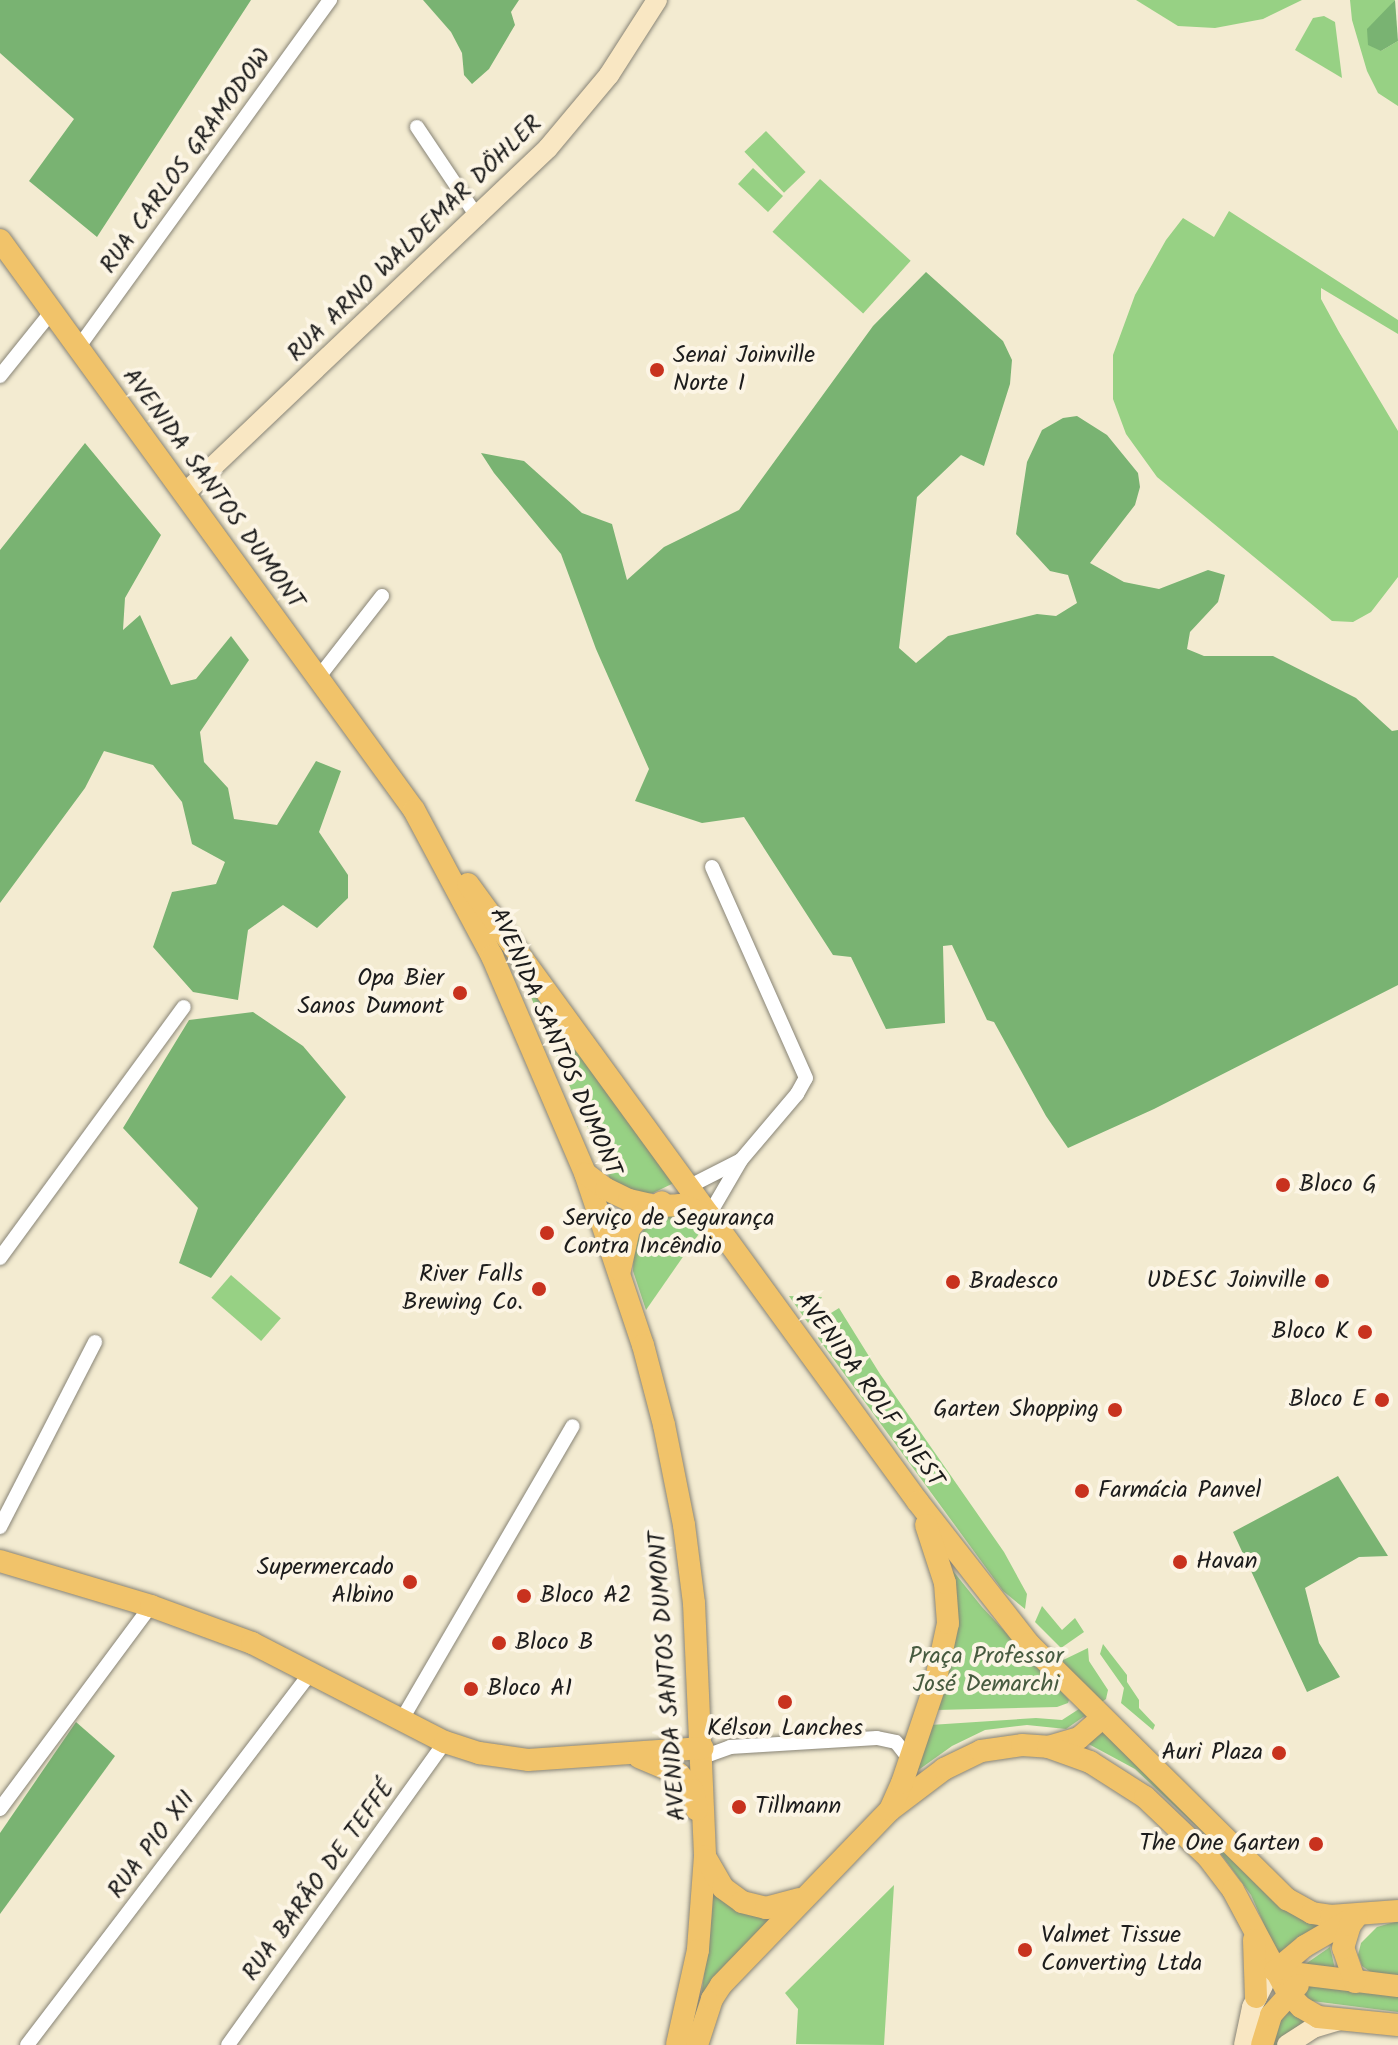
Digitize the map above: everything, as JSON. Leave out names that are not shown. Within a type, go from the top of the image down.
[{"type":"main road","name":"RUA ARNO WALDEMAR DÖHLER","points":[[184,494],[478,218],[589,102],[657,0]]},
{"type":"main road","name":"AVENIDA SANTOS DUMONT","points":[[0,240],[414,810],[492,956],[585,1173],[661,1410],[680,1501],[694,1603],[703,1752],[705,1856],[702,1915],[692,1987],[677,2045]]},
{"type":"main road","name":"AVENIDA ROLF WIEST","points":[[414,810],[918,1502],[1007,1617],[1102,1718],[1287,1899],[1312,1913],[1358,1915],[1398,1911]]},
{"type":"main road","points":[[585,1173],[617,1195],[656,1206],[680,1205],[709,1215]]},
{"type":"main road","points":[[619,1272],[629,1229],[639,1217],[688,1187]]},
{"type":"main road","points":[[890,1810],[911,1761],[943,1656],[948,1623],[939,1561],[918,1502]]},
{"type":"main road","points":[[0,1561],[151,1606],[252,1643],[445,1742],[511,1759],[703,1752]]},
{"type":"main road","points":[[697,2045],[712,1999],[721,1985],[890,1810],[964,1758],[1001,1747],[1048,1747],[1079,1738],[1102,1718]]},
{"type":"main road","points":[[1048,1747],[1090,1762],[1145,1797],[1220,1871],[1288,1993],[1308,2012],[1341,2020],[1398,2025]]},
{"type":"main road","points":[[626,1753],[672,1769],[693,1790],[697,1812],[698,1886],[702,1915]]},
{"type":"main road","points":[[705,1856],[723,1888],[742,1902],[778,1907],[805,1896]]},
{"type":"main road","points":[[1256,1997],[1275,1971],[1305,1946],[1358,1915]]},
{"type":"main road","points":[[1355,1982],[1343,1948],[1350,1925],[1358,1915]]},
{"type":"main road","points":[[1244,2045],[1256,1997],[1251,1923]]},
{"type":"main road","points":[[1275,1971],[1309,1978],[1398,1986]]},
{"type":"main road","points":[[1262,2045],[1271,2015],[1288,1993],[1309,1978]]},
{"type":"main road","points":[[1287,2045],[1313,2028],[1341,2020]]},
{"type":"street","name":"RUA CARLOS GRAMODOW","points":[[78,348],[330,0]]},
{"type":"street","points":[[417,127],[478,218]]},
{"type":"street","points":[[0,376],[52,311]]},
{"type":"street","points":[[318,678],[382,596]]},
{"type":"street","points":[[709,1215],[741,1160],[797,1094],[806,1078],[712,867]]},
{"type":"street","points":[[0,1258],[184,1007]]},
{"type":"street","points":[[688,1187],[741,1160]]},
{"type":"street","points":[[0,1527],[95,1342]]},
{"type":"street","points":[[401,1721],[573,1426]]},
{"type":"street","points":[[0,1809],[151,1606]]},
{"type":"street","name":"RUA PIO XII","points":[[27,2045],[311,1672]]},
{"type":"street","points":[[703,1752],[730,1747],[877,1738],[896,1742],[911,1761]]},
{"type":"street","name":"RUA BARÃO DE TEFFÉ","points":[[228,2045],[445,1742]]},
{"type":"green space","points":[[0,0],[251,0],[97,237],[29,181],[74,119],[0,53]]},
{"type":"green space","points":[[423,0],[519,0],[511,12],[515,25],[489,69],[472,84],[464,75],[462,53],[451,32]]},
{"type":"green space","points":[[1136,0],[1302,0],[1263,19],[1215,28],[1178,26]]},
{"type":"green space","points":[[1350,0],[1395,0],[1385,12],[1381,51],[1398,41],[1398,106],[1378,93],[1367,71],[1352,20]]},
{"type":"green space","points":[[1395,0],[1398,41],[1381,51],[1368,45],[1367,29]]},
{"type":"green space","points":[[1324,16],[1335,22],[1342,78],[1295,50],[1313,18]]},
{"type":"green space","points":[[766,131],[806,172],[784,193],[744,152]]},
{"type":"green space","points":[[753,168],[783,196],[768,212],[738,184]]},
{"type":"green space","points":[[820,179],[911,261],[863,313],[772,232]]},
{"type":"green space","points":[[1229,211],[1398,320],[1398,334],[1321,288],[1321,299],[1398,431],[1398,577],[1371,612],[1353,622],[1332,621],[1157,477],[1126,434],[1113,399],[1113,355],[1135,295],[1166,240],[1183,218],[1214,237]]},
{"type":"green space","points":[[926,272],[1003,341],[1012,360],[1010,384],[984,466],[961,455],[917,497],[899,648],[916,663],[948,636],[1037,614],[1056,616],[1077,603],[1068,575],[1050,571],[1016,534],[1027,462],[1042,430],[1063,418],[1077,416],[1107,435],[1138,473],[1140,487],[1135,505],[1090,563],[1124,582],[1159,589],[1208,570],[1225,575],[1218,602],[1190,632],[1187,649],[1204,656],[1273,656],[1356,698],[1392,731],[1398,730],[1398,985],[1154,1109],[1068,1148],[1046,1116],[994,1022],[987,1020],[952,945],[943,946],[945,1023],[886,1029],[851,957],[833,955],[744,817],[702,823],[635,801],[649,769],[596,649],[561,554],[481,453],[524,461],[582,513],[612,524],[627,580],[664,547],[739,510],[873,326]]},
{"type":"green space","points":[[85,443],[161,535],[125,598],[123,630],[140,615],[171,685],[196,679],[231,636],[249,660],[200,732],[204,762],[228,788],[234,819],[277,825],[316,761],[341,771],[319,832],[348,875],[348,898],[317,928],[283,905],[248,930],[238,1000],[193,992],[153,947],[172,892],[216,884],[225,862],[192,844],[182,802],[153,765],[104,751],[85,788],[0,903],[0,550]]},
{"type":"green space","points":[[520,972],[678,1181],[653,1193],[640,1194],[610,1179]]},
{"type":"green space","points":[[253,1012],[303,1046],[346,1097],[211,1278],[179,1263],[198,1208],[123,1128],[189,1020]]},
{"type":"green space","points":[[673,1215],[703,1228],[646,1310],[633,1271],[634,1243],[649,1223]]},
{"type":"green space","points":[[231,1275],[281,1318],[261,1341],[211,1298]]},
{"type":"green space","points":[[789,1296],[822,1297],[808,1323]]},
{"type":"green space","points":[[839,1308],[880,1374],[1004,1552],[1027,1594],[1025,1609],[1003,1591],[818,1338],[831,1313]]},
{"type":"green space","points":[[1338,1476],[1388,1556],[1359,1557],[1305,1588],[1319,1643],[1340,1677],[1307,1692],[1233,1532]]},
{"type":"green space","name":"Praça Professor José Demarchi","points":[[949,1566],[982,1607],[1069,1700],[1068,1703],[1057,1707],[936,1710]]},
{"type":"green space","points":[[1042,1606],[1062,1630],[1075,1618],[1084,1632],[1061,1648],[1035,1622]]},
{"type":"green space","points":[[1103,1644],[1127,1675],[1127,1682],[1139,1700],[1139,1708],[1155,1725],[1153,1730],[1121,1703],[1124,1688],[1100,1654]]},
{"type":"green space","points":[[1088,1648],[1089,1661],[1108,1690],[1106,1699],[1099,1704],[1057,1663]]},
{"type":"green space","points":[[1079,1709],[1086,1715],[1066,1729],[1027,1725],[985,1730],[952,1746],[917,1771],[930,1725],[1036,1718],[1062,1720]]},
{"type":"green space","points":[[76,1722],[115,1756],[0,1914],[0,1833]]},
{"type":"green space","points":[[1098,1727],[1327,1924],[1278,1956],[1251,1895],[1210,1839],[1135,1769],[1083,1741]]},
{"type":"green space","points":[[713,1884],[776,1914],[701,1998],[712,1913]]},
{"type":"green space","points":[[894,1885],[884,2045],[796,2044],[798,2009],[785,1993]]},
{"type":"green space","points":[[1398,1921],[1398,1975],[1372,1973],[1362,1966],[1358,1955],[1361,1943],[1377,1927]]},
{"type":"green space","points":[[1330,1947],[1335,1969],[1304,1965]]},
{"type":"green space","points":[[1302,1984],[1398,1992],[1398,2012],[1312,2001],[1301,1992]]},
{"type":"green space","points":[[1283,2006],[1314,2024],[1279,2045],[1267,2045]]},
{"type":"place","name":"Senai Joinville Norte I","points":[[657,370]]},
{"type":"place","name":"Opa Bier Sanos Dumont","points":[[460,993]]},
{"type":"place","name":"Bloco G","points":[[1283,1185]]},
{"type":"place","name":"Serviço de Segurança Contra Incêndio","points":[[547,1233]]},
{"type":"place","name":"UDESC Joinville","points":[[1322,1281]]},
{"type":"place","name":"Bradesco","points":[[953,1282]]},
{"type":"place","name":"River Falls Brewing Co.","points":[[539,1289]]},
{"type":"place","name":"Bloco K","points":[[1365,1332]]},
{"type":"place","name":"Bloco E","points":[[1382,1400]]},
{"type":"place","name":"Garten Shopping","points":[[1115,1410]]},
{"type":"place","name":"Farmácia Panvel","points":[[1082,1491]]},
{"type":"place","name":"Havan","points":[[1180,1562]]},
{"type":"place","name":"Supermercado Albino","points":[[410,1582]]},
{"type":"place","name":"Bloco A2","points":[[524,1596]]},
{"type":"place","name":"Bloco B","points":[[499,1643]]},
{"type":"place","name":"Bloco A1","points":[[471,1689]]},
{"type":"place","name":"Kélson Lanches","points":[[785,1702]]},
{"type":"place","name":"Auri Plaza","points":[[1279,1753]]},
{"type":"place","name":"Tillmann","points":[[739,1807]]},
{"type":"place","name":"The One Garten","points":[[1316,1844]]},
{"type":"place","name":"Valmet Tissue Converting Ltda","points":[[1025,1950]]}]
